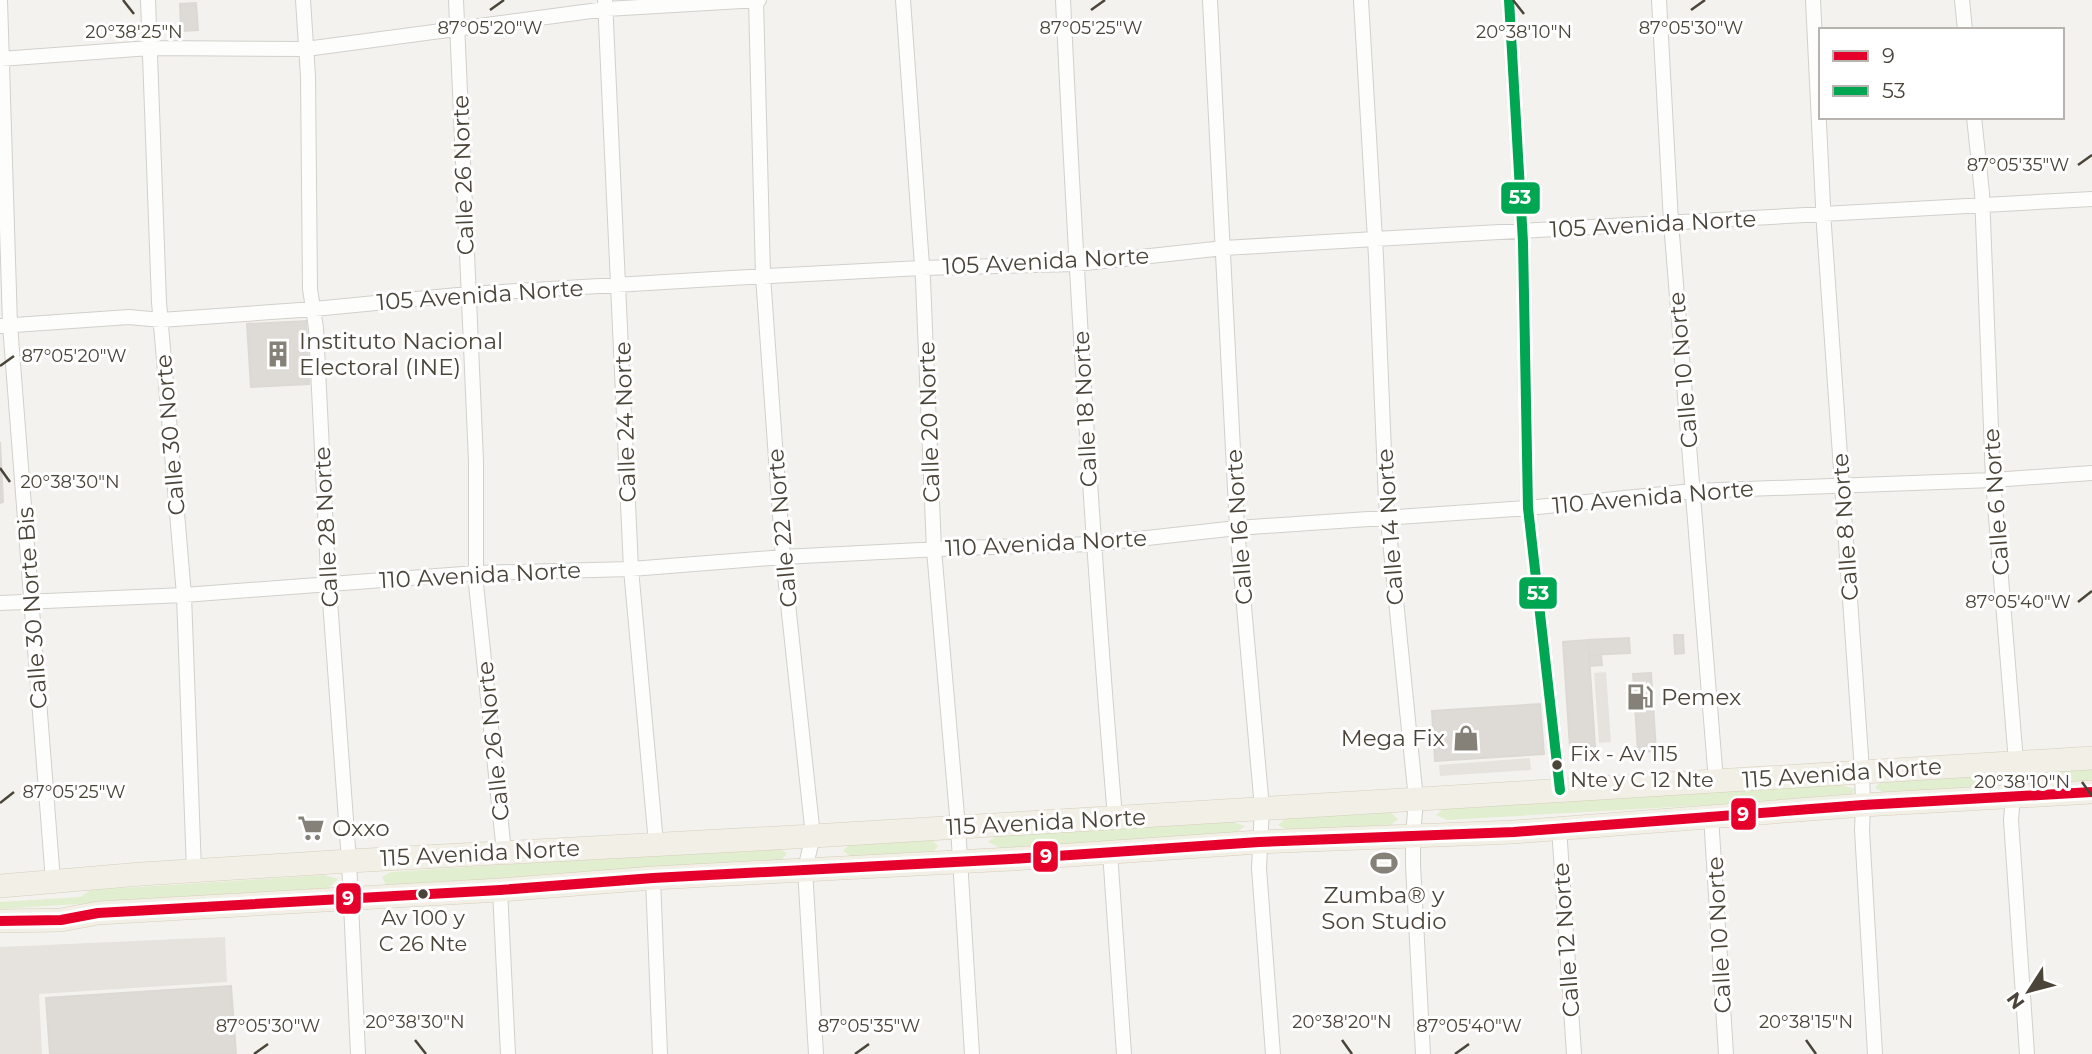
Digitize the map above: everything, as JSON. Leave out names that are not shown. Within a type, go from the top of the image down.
[{"type":"main road","name":"115 Avenida Norte","points":[[0,886],[349,861],[813,836],[2092,758]]},
{"type":"main road","name":"115 Avenida Norte","points":[[0,921],[61,920],[98,913],[1259,842],[1514,832],[1863,804],[2092,792]]},
{"type":"street","name":"Calle 30 Norte Bis","points":[[0,0],[5,326],[32,601],[53,881]]},
{"type":"street","name":"Calle 30 Norte","points":[[148,0],[161,320],[184,594],[194,871]]},
{"type":"street","name":"Calle 28 Norte","points":[[303,0],[310,289],[314,309],[328,584],[349,861],[358,1054]]},
{"type":"street","name":"Calle 26 Norte","points":[[456,0],[476,461],[476,573],[504,852]]},
{"type":"street","points":[[1,59],[150,48],[306,49],[606,4],[757,0]]},
{"type":"street","name":"Calle 22 Norte","points":[[757,0],[763,276],[783,557],[813,836],[805,869],[816,1054]]},
{"type":"street","name":"Calle 20 Norte","points":[[903,0],[921,268],[934,550],[958,827],[972,1054]]},
{"type":"street","name":"Calle 18 Norte","points":[[1063,0],[1093,544],[1115,817]]},
{"type":"street","name":"Calle 16 Norte","points":[[1210,0],[1237,528],[1262,808],[1259,842],[1273,1054]]},
{"type":"street","name":"Calle 14 Norte","points":[[1361,0],[1386,501],[1416,800],[1413,835],[1423,1054]]},
{"type":"street","points":[[1509,0],[1522,231],[1528,508],[1560,790]]},
{"type":"street","name":"Calle 10 Norte","points":[[1659,0],[1671,222],[1716,781]]},
{"type":"street","name":"Calle 8 Norte","points":[[1813,0],[1819,117]]},
{"type":"street","points":[[1962,0],[1965,28]]},
{"type":"street","name":"Calle 24 Norte","points":[[606,4],[631,569],[656,843]]},
{"type":"street","name":"Calle 8 Norte","points":[[1819,119],[1862,771],[1862,830],[1875,1054]]},
{"type":"street","name":"Calle 6 Norte","points":[[1974,119],[1982,207],[1993,480],[2016,762],[2011,820],[2027,1054]]},
{"type":"street","name":"105 Avenida Norte","points":[[5,326],[129,317],[161,320],[468,294],[763,276],[1076,264],[1223,248],[2092,199]]},
{"type":"street","name":"110 Avenida Norte","points":[[0,603],[184,594],[476,573],[631,569],[783,557],[1093,544],[1237,528],[1528,508],[1693,491],[1993,480],[2092,473]]},
{"type":"street","name":"Calle 10 Norte","points":[[1711,817],[1726,1054]]},
{"type":"street","name":"Calle 12 Norte","points":[[1559,827],[1574,1054]]},
{"type":"street","points":[[1110,852],[1124,1054]]},
{"type":"street","points":[[653,878],[660,1054]]},
{"type":"street","points":[[500,890],[508,1054]]},
{"type":"green space","points":[[2092,768],[2092,781],[2047,784],[2036,778],[2046,771]]},
{"type":"green space","points":[[1985,775],[1993,782],[1989,787],[1884,793],[1875,788],[1880,782]]},
{"type":"green space","points":[[1841,785],[1855,789],[1850,797],[1447,820],[1436,815],[1446,806]]},
{"type":"green space","points":[[1390,812],[1398,819],[1391,825],[1289,831],[1278,825],[1287,817]]},
{"type":"green space","points":[[1230,821],[1245,826],[1234,834],[1001,848],[988,842],[999,834]]},
{"type":"green space","points":[[930,837],[938,846],[934,851],[852,857],[843,851],[852,842]]},
{"type":"green space","points":[[776,847],[787,853],[781,861],[386,885],[382,877],[391,872]]},
{"type":"green space","points":[[324,875],[338,879],[329,888],[0,909],[0,902],[80,897],[91,890]]},
{"type":"shaded area","points":[[1606,672],[1611,742],[1599,743],[1594,673]]},
{"type":"shaded area","points":[[1530,758],[1531,770],[1440,776],[1439,765]]},
{"type":"shaded area","points":[[225,937],[227,982],[39,994],[42,1054],[0,1054],[0,947]]},
{"type":"building","points":[[196,3],[198,30],[181,31],[180,4]]},
{"type":"building","name":"Instituto Nacional Electoral (INE)","points":[[306,321],[309,384],[251,387],[247,324]]},
{"type":"building","points":[[0,442],[3,502],[0,503]]},
{"type":"building","points":[[1674,635],[1683,635],[1684,653],[1675,654]]},
{"type":"building","points":[[1629,638],[1630,653],[1589,655],[1588,640]]},
{"type":"building","points":[[1588,640],[1595,746],[1570,747],[1563,642]]},
{"type":"building","points":[[1589,655],[1601,655],[1602,665],[1590,666]]},
{"type":"building","points":[[1651,673],[1656,751],[1638,752],[1633,674]]},
{"type":"building","points":[[1540,704],[1544,754],[1435,761],[1432,711]]},
{"type":"building","points":[[231,986],[236,1054],[50,1054],[46,998]]},
{"type":"transit line","name":"53","points":[[1509,0],[1523,242],[1528,508],[1560,790]]},
{"type":"transit line","name":"9","points":[[0,921],[61,920],[98,913],[1259,842],[1514,832],[1863,805],[2092,792]]},
{"type":"place","name":"Instituto Nacional Electoral (INE)","points":[[278,354]]},
{"type":"place","name":"Pemex","points":[[1640,697]]},
{"type":"place","name":"Mega Fix","points":[[1466,738]]},
{"type":"place","name":"Fix - Av 115 Nte y C 12 Nte","points":[[1557,765]]},
{"type":"place","name":"Oxxo","points":[[311,828]]},
{"type":"place","name":"Zumba® y Son Studio","points":[[1384,863]]},
{"type":"place","name":"Av 100 y C 26 Nte","points":[[423,894]]}]
